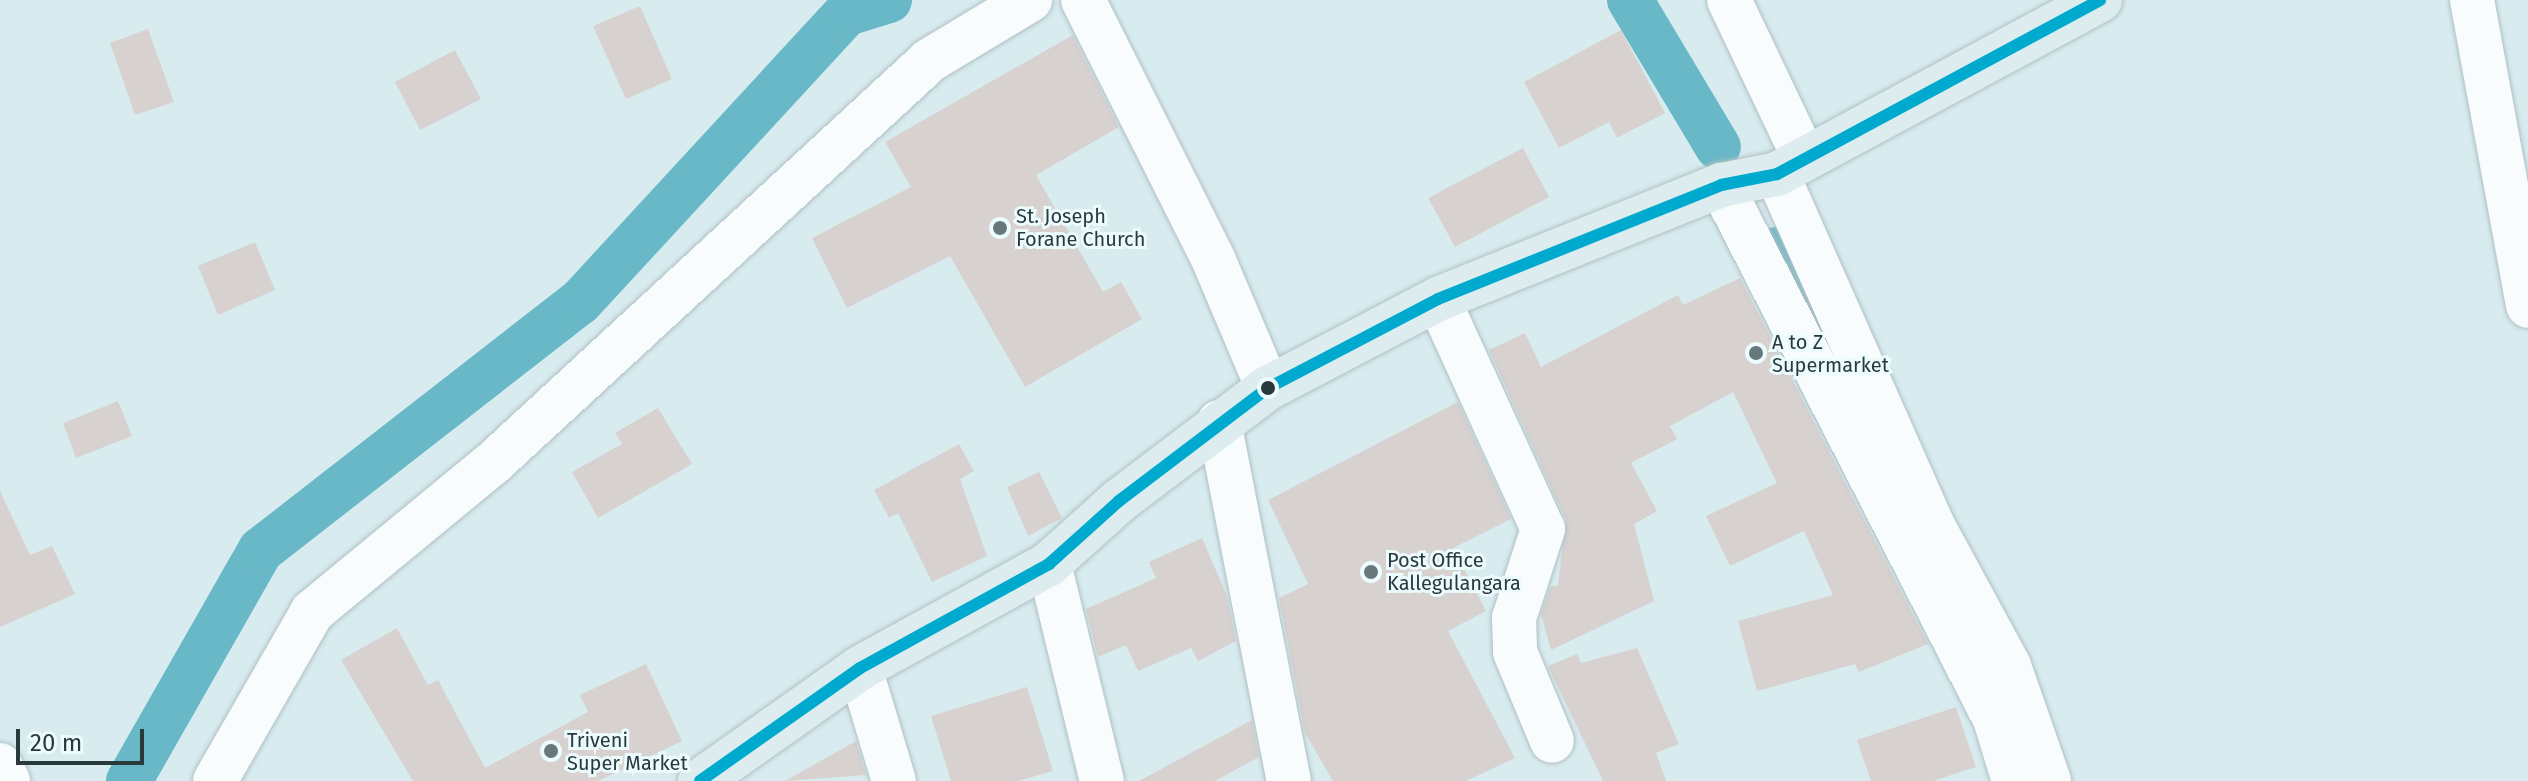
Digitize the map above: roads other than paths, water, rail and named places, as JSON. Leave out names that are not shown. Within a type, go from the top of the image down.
[{"type":"main road","points":[[700,781],[860,668],[1049,564],[1219,422],[1268,388],[1438,299],[1721,185],[1790,165],[2100,0]]},
{"type":"street","points":[[215,781],[312,612],[493,463],[930,60],[1030,0]]},
{"type":"street","points":[[1083,0],[1214,261],[1268,388]]},
{"type":"street","points":[[1729,0],[1790,165],[1932,524],[2009,666],[2049,781]]},
{"type":"street","points":[[2472,0],[2528,306]]},
{"type":"street","points":[[1721,185],[1995,719],[2014,781]]},
{"type":"street","points":[[1438,299],[1543,529],[1514,618],[1515,652],[1552,741]]},
{"type":"street","points":[[1219,422],[1289,781]]},
{"type":"street","points":[[1049,564],[1102,781]]},
{"type":"street","points":[[860,668],[894,781]]},
{"type":"street","points":[[0,765],[8,781]]},
{"type":"waterway","points":[[129,781],[261,550],[580,302],[847,13],[889,0]]},
{"type":"waterway","points":[[1630,0],[1718,147]]},
{"type":"waterway","points":[[1776,250],[1855,390]]},
{"type":"place","name":"St. Joseph Forane Church","points":[[1000,228]]},
{"type":"place","name":"A to Z Supermarket","points":[[1756,353]]},
{"type":"place","name":"Post Office Kallegulangara","points":[[1371,572]]},
{"type":"place","name":"Triveni Super Market","points":[[551,751]]}]
